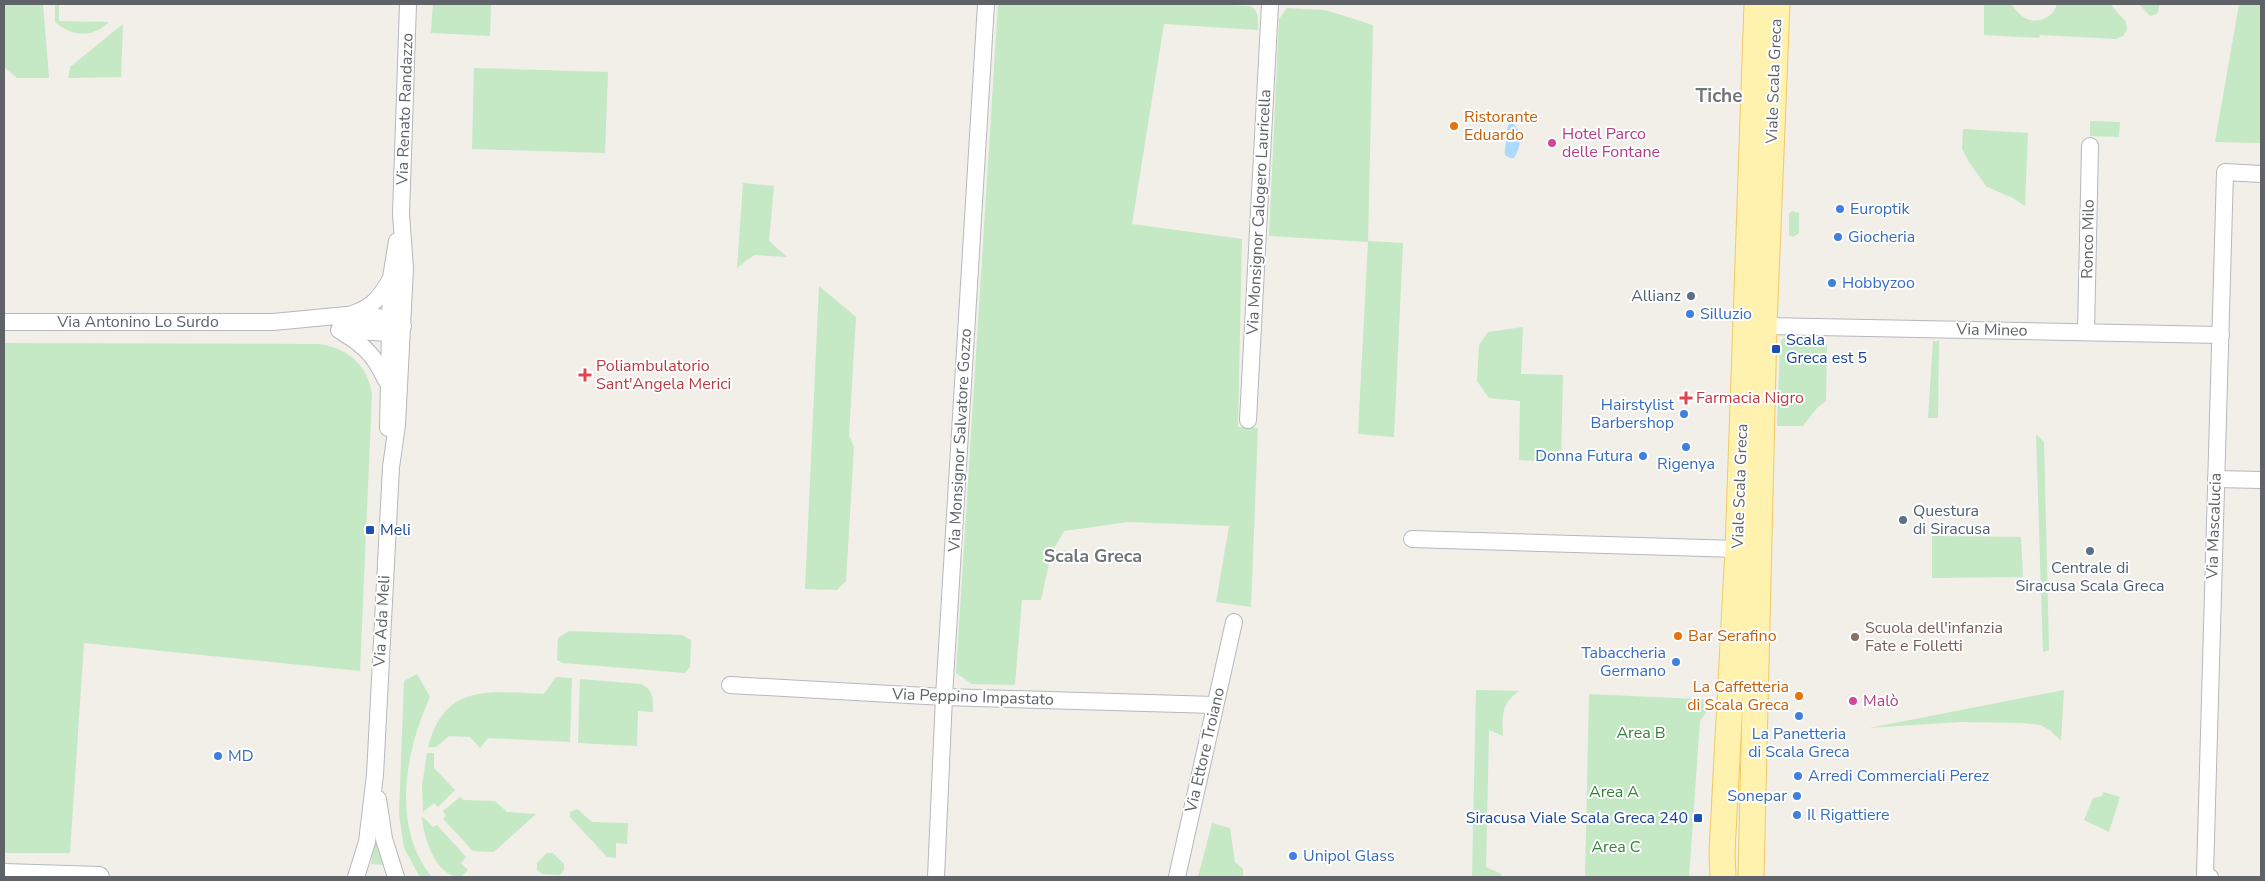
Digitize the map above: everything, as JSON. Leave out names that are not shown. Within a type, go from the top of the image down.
[{"type":"main road","name":"Viale Scala Greca","points":[[1723,877],[1722,852],[1738,549],[1757,4]]},
{"type":"main road","name":"Viale Scala Greca","points":[[1751,877],[1764,326],[1777,4]]},
{"type":"street","name":"Via Renato Randazzo","points":[[401,214],[408,4]]},
{"type":"street","name":"Via Monsignor Salvatore Gozzo","points":[[936,877],[944,697],[986,4]]},
{"type":"street","name":"Via Monsignor Calogero Lauricella","points":[[1248,420],[1270,4]]},
{"type":"street","name":"Ronco Milo","points":[[2086,332],[2090,146]]},
{"type":"street","name":"Via Mascalucia","points":[[2210,877],[2205,874],[2226,172],[2261,174]]},
{"type":"street","points":[[391,467],[397,425],[391,278],[401,214]]},
{"type":"street","points":[[391,467],[387,422],[387,382],[394,326],[405,268],[401,214]]},
{"type":"street","points":[[273,322],[348,315],[364,310],[376,302],[391,278]]},
{"type":"street","points":[[348,315],[394,326]]},
{"type":"street","name":"Via Antonino Lo Surdo","points":[[4,322],[273,322]]},
{"type":"street","points":[[273,322],[339,330],[394,326]]},
{"type":"street","name":"Via Mineo","points":[[1764,326],[2220,336]]},
{"type":"street","points":[[339,330],[369,351],[377,361],[387,382]]},
{"type":"street","name":"Via Ada Meli","points":[[375,775],[391,467]]},
{"type":"street","points":[[2216,479],[2261,480]]},
{"type":"street","points":[[1412,539],[1738,549]]},
{"type":"street","name":"Via Ettore Troiano","points":[[1177,877],[1234,622]]},
{"type":"street","name":"Via Peppino Impastato","points":[[730,685],[944,697],[1215,705]]},
{"type":"street","points":[[356,877],[367,842],[375,775]]},
{"type":"street","points":[[375,775],[384,838],[396,877]]},
{"type":"street","points":[[1717,877],[1722,852]]},
{"type":"street","points":[[4,874],[99,877]]},
{"type":"green space","points":[[4,4],[43,4],[49,78],[17,78],[4,67]]},
{"type":"green space","points":[[55,4],[59,4],[59,21],[109,22],[96,31],[89,33],[82,34],[68,31],[55,22]]},
{"type":"green space","points":[[433,4],[491,4],[490,36],[431,33]]},
{"type":"green space","points":[[998,4],[1214,4],[1250,6],[1257,13],[1258,20],[1258,30],[1164,24],[1132,224],[1242,239],[1238,427],[1258,428],[1251,607],[1216,602],[1229,526],[1128,522],[1064,531],[1051,554],[1041,600],[1022,600],[1015,685],[972,684],[956,673]]},
{"type":"green space","points":[[1984,4],[2011,4],[2022,16],[2037,21],[2052,14],[2057,4],[2110,4],[2126,22],[2127,30],[2123,36],[2116,39],[2040,35],[2039,38],[1984,35]]},
{"type":"green space","points":[[2139,4],[2160,4],[2157,14],[2150,16]]},
{"type":"green space","points":[[2239,4],[2261,4],[2261,143],[2215,142]]},
{"type":"green space","points":[[1287,8],[1325,10],[1373,25],[1368,241],[1403,243],[1394,437],[1358,434],[1368,242],[1269,236],[1279,19]]},
{"type":"green space","points":[[123,24],[121,77],[68,78],[70,67]]},
{"type":"green space","points":[[474,68],[608,72],[605,153],[472,149]]},
{"type":"green space","points":[[2090,121],[2120,122],[2119,137],[2090,136]]},
{"type":"green space","points":[[1963,129],[2028,133],[2025,206],[2013,198],[1987,187],[1962,149]]},
{"type":"green space","points":[[743,183],[774,186],[769,241],[787,257],[754,255],[737,268]]},
{"type":"green space","points":[[1792,211],[1799,213],[1799,233],[1793,237],[1789,235],[1789,214]]},
{"type":"green space","points":[[819,286],[856,317],[849,435],[854,447],[846,581],[837,590],[805,589]]},
{"type":"green space","points":[[1523,327],[1521,374],[1563,375],[1561,462],[1519,460],[1520,401],[1489,398],[1477,381],[1479,345],[1488,332]]},
{"type":"green space","points":[[1786,337],[1821,338],[1827,345],[1826,401],[1817,408],[1803,426],[1777,426],[1780,346],[1782,339]]},
{"type":"green space","points":[[1933,341],[1939,341],[1938,418],[1928,418]]},
{"type":"green space","points":[[4,343],[320,344],[348,354],[355,360],[366,375],[372,394],[360,671],[84,643],[70,853],[4,853]]},
{"type":"green space","points":[[2036,434],[2044,442],[2049,650],[2043,652]]},
{"type":"green space","points":[[1932,536],[2021,537],[2023,577],[1932,578]]},
{"type":"green space","points":[[569,631],[682,635],[691,640],[690,667],[685,673],[563,663],[557,660],[558,638]]},
{"type":"green space","points":[[417,674],[430,697],[421,718],[409,765],[406,789],[407,813],[411,836],[419,857],[432,877],[420,877],[404,848],[399,814],[404,681]]},
{"type":"green space","points":[[556,677],[572,678],[570,742],[488,738],[480,748],[470,737],[449,736],[436,747],[428,747],[436,726],[446,711],[458,701],[472,695],[488,693],[544,694]]},
{"type":"green space","points":[[580,679],[641,684],[651,692],[653,712],[638,711],[637,746],[578,743]]},
{"type":"green space","points":[[1476,690],[1519,691],[1509,701],[1504,711],[1503,736],[1489,730],[1486,867],[1501,874],[1501,877],[1472,877]]},
{"type":"green space","points":[[2064,690],[2061,741],[2050,730],[2040,725],[2022,723],[1959,722],[1869,728]]},
{"type":"green space","points":[[1589,694],[1715,700],[1700,721],[1689,877],[1585,877]]},
{"type":"green space","points":[[427,753],[434,753],[434,768],[455,790],[438,807],[434,803],[423,812],[422,786]]},
{"type":"green space","points":[[2103,792],[2120,797],[2109,832],[2084,820],[2093,798],[2102,796]]},
{"type":"green space","points":[[460,797],[464,800],[495,801],[507,812],[536,814],[494,852],[473,851],[443,819],[446,816],[443,811]]},
{"type":"green space","points":[[577,809],[592,822],[628,823],[627,844],[616,843],[616,858],[607,857],[570,817],[570,812]]},
{"type":"green space","points":[[422,816],[433,827],[437,825],[466,857],[461,863],[468,870],[461,877],[452,875],[437,863],[428,844]]},
{"type":"green space","points":[[1212,823],[1230,828],[1235,862],[1243,869],[1243,877],[1198,877]]},
{"type":"green space","points":[[375,839],[384,865],[371,864]]},
{"type":"green space","points":[[547,853],[553,853],[564,864],[564,870],[560,875],[542,874],[537,870],[537,863]]},
{"type":"water","points":[[1509,124],[1514,124],[1520,136],[1514,158],[1505,155],[1505,134]]},
{"type":"place","name":"Ristorante Eduardo","points":[[1454,126]]},
{"type":"place","name":"Hotel Parco delle Fontane","points":[[1552,143]]},
{"type":"place","name":"Europtik","points":[[1840,209]]},
{"type":"place","name":"Giocheria","points":[[1838,237]]},
{"type":"place","name":"Hobbyzoo","points":[[1832,283]]},
{"type":"place","name":"Allianz","points":[[1691,296]]},
{"type":"place","name":"Silluzio","points":[[1690,314]]},
{"type":"place","name":"Scala Greca est 5","points":[[1776,349]]},
{"type":"place","name":"Poliambulatorio Sant'Angela Merici","points":[[585,375]]},
{"type":"place","name":"Farmacia Nigro","points":[[1686,398]]},
{"type":"place","name":"Hairstylist Barbershop","points":[[1684,414]]},
{"type":"place","name":"Rigenya","points":[[1686,447]]},
{"type":"place","name":"Donna Futura","points":[[1643,456]]},
{"type":"place","name":"Questura di Siracusa","points":[[1903,520]]},
{"type":"place","name":"Meli","points":[[370,530]]},
{"type":"place","name":"Centrale di Siracusa Scala Greca","points":[[2090,551]]},
{"type":"place","name":"Bar Serafino","points":[[1678,636]]},
{"type":"place","name":"Scuola dell'infanzia Fate e Folletti","points":[[1855,637]]},
{"type":"place","name":"Tabaccheria Germano","points":[[1676,662]]},
{"type":"place","name":"La Caffetteria di Scala Greca","points":[[1799,696]]},
{"type":"place","name":"Malò","points":[[1853,701]]},
{"type":"place","name":"La Panetteria di Scala Greca","points":[[1799,716]]},
{"type":"place","name":"MD","points":[[218,756]]},
{"type":"place","name":"Arredi Commerciali Perez","points":[[1798,776]]},
{"type":"place","name":"Sonepar","points":[[1797,796]]},
{"type":"place","name":"Il Rigattiere","points":[[1797,815]]},
{"type":"place","name":"Siracusa Viale Scala Greca 240","points":[[1698,818]]},
{"type":"place","name":"Unipol Glass","points":[[1293,856]]},
{"type":"district","name":"Tiche","points":[[1719,96]]},
{"type":"district","name":"Scala Greca","points":[[1093,556]]},
{"type":"park label","name":"Area B","points":[[1641,733]]},
{"type":"park label","name":"Area A","points":[[1614,792]]},
{"type":"park label","name":"Area C","points":[[1616,847]]}]
